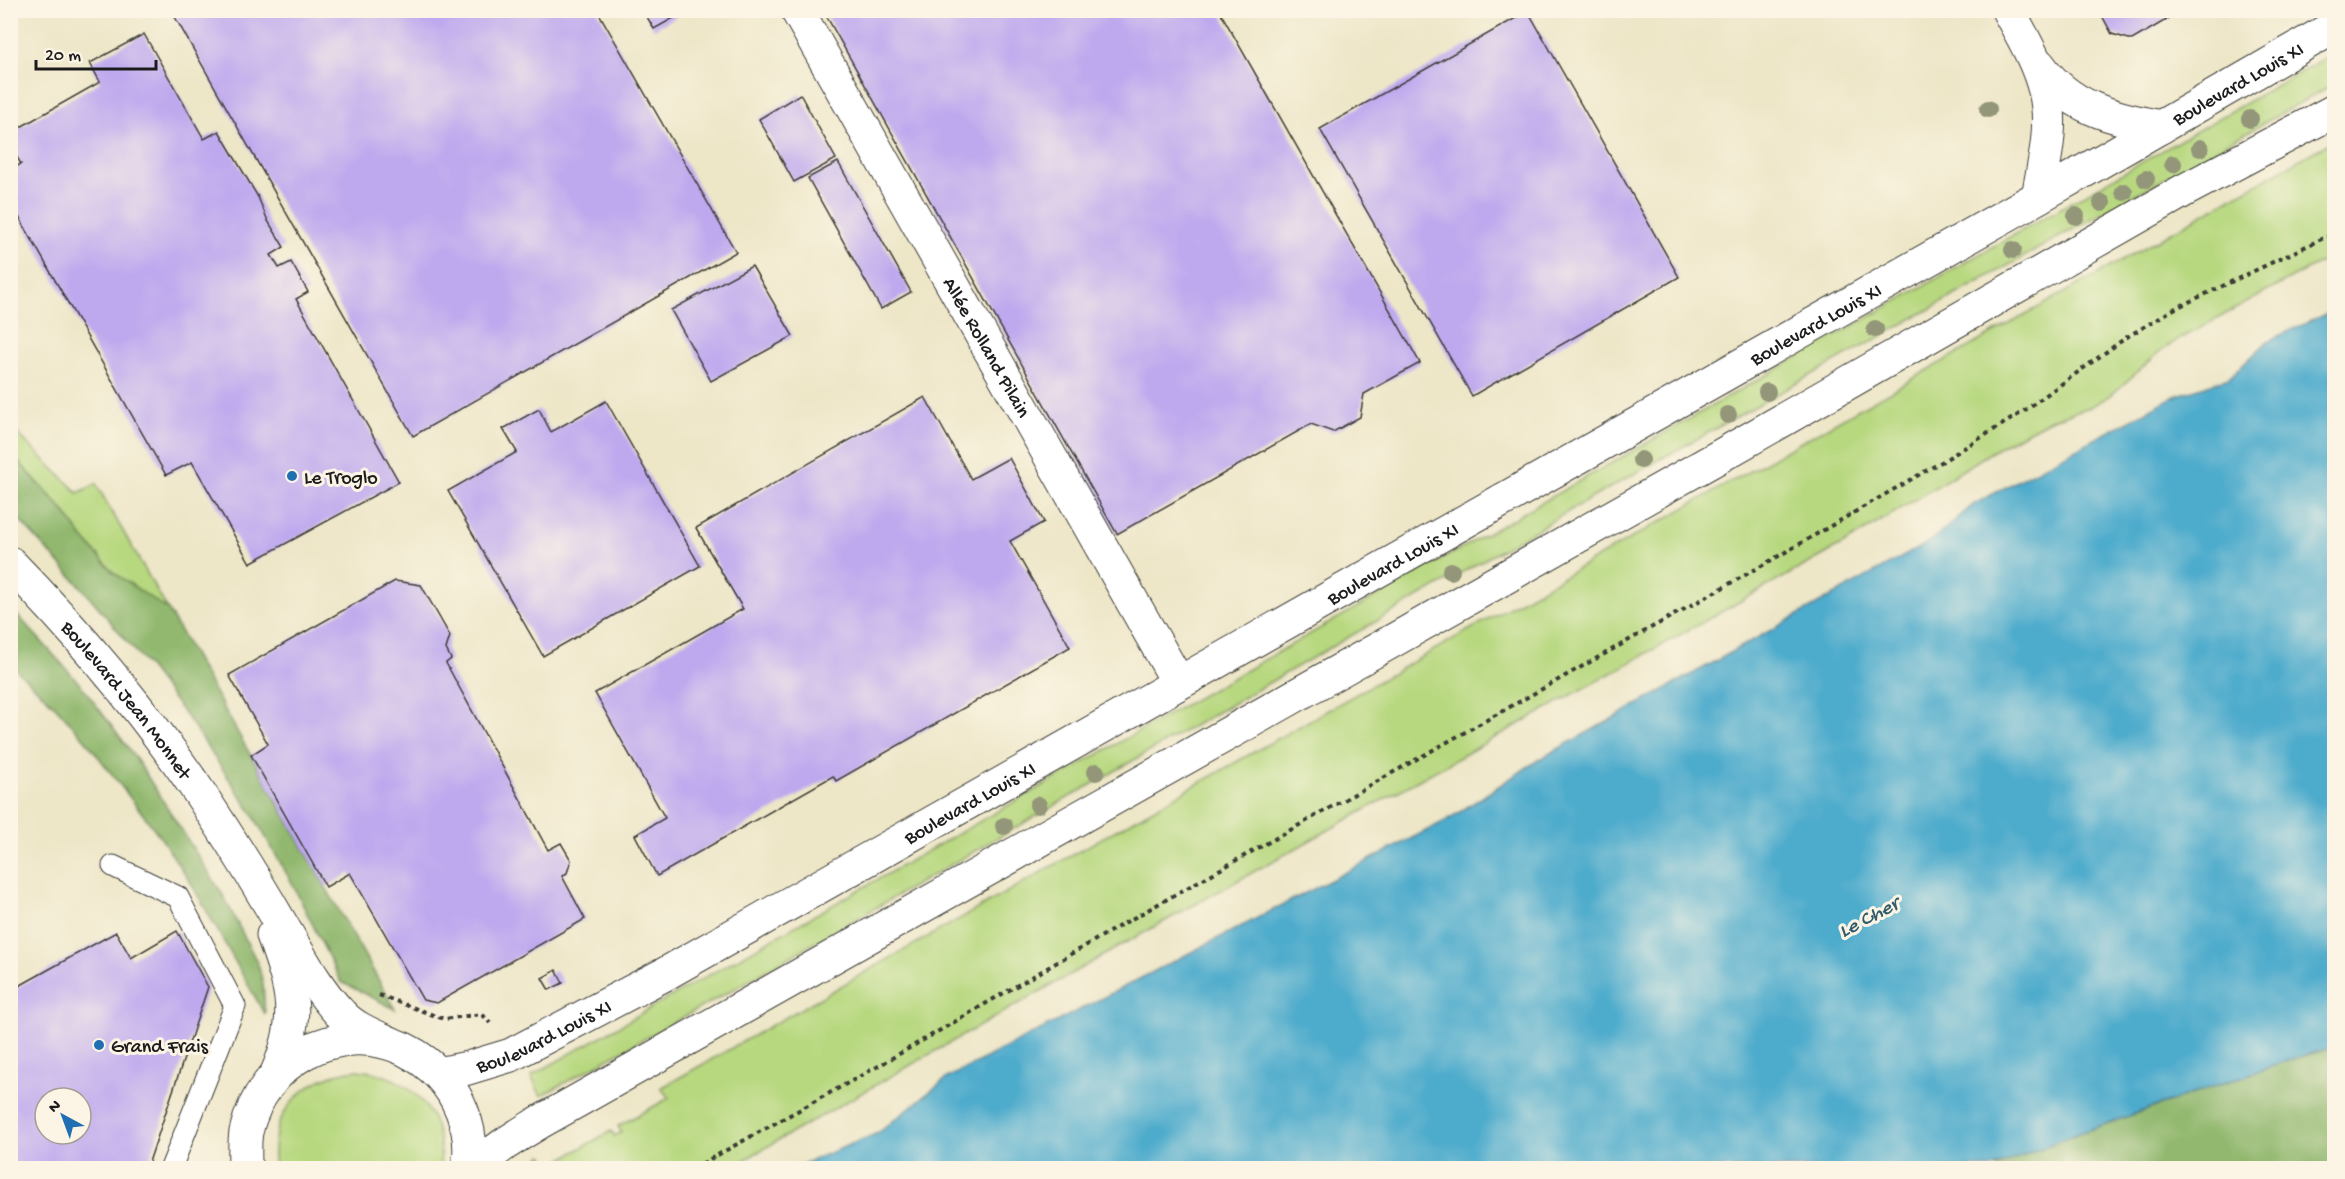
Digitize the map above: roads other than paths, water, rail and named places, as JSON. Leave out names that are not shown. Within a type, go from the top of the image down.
[{"type":"main road","name":"Allée Rolland Pilain","points":[[796,10],[1178,682]]},
{"type":"main road","points":[[2008,10],[2031,54],[2046,93],[2048,130],[2038,197]]},
{"type":"main road","name":"Boulevard Louis XI","points":[[440,1074],[511,1055],[665,974],[2334,27]]},
{"type":"main road","points":[[2031,54],[2055,84],[2078,102],[2123,119],[2161,127]]},
{"type":"main road","points":[[477,1168],[487,1156],[523,1132],[1713,460],[2183,191],[2334,111]]},
{"type":"main road","name":"Boulevard Jean Monnet","points":[[10,563],[78,636],[141,712],[201,795],[302,958],[339,1013],[354,1026],[418,1056],[440,1074],[457,1098],[468,1126],[470,1156],[468,1168]]},
{"type":"main road","name":"Boulevard Jean Monnet","points":[[232,844],[274,936],[292,1001],[292,1027],[288,1047],[277,1073]]},
{"type":"main road","points":[[245,1168],[246,1133],[257,1101],[277,1073],[301,1053],[330,1042],[362,1039],[392,1044]]},
{"type":"lane","points":[[113,866],[178,897],[235,1006],[171,1168]]},
{"type":"water","name":"Le Cher","points":[[2334,310],[2334,1047],[2071,1136],[1992,1168],[793,1168],[878,1133],[947,1078],[1449,819],[1538,760],[1931,541],[1974,504],[2175,396],[2229,378],[2268,341]]},
{"type":"place","name":"Le Troglo","points":[[292,476]]},
{"type":"place","name":"Grand Frais","points":[[99,1045]]}]
